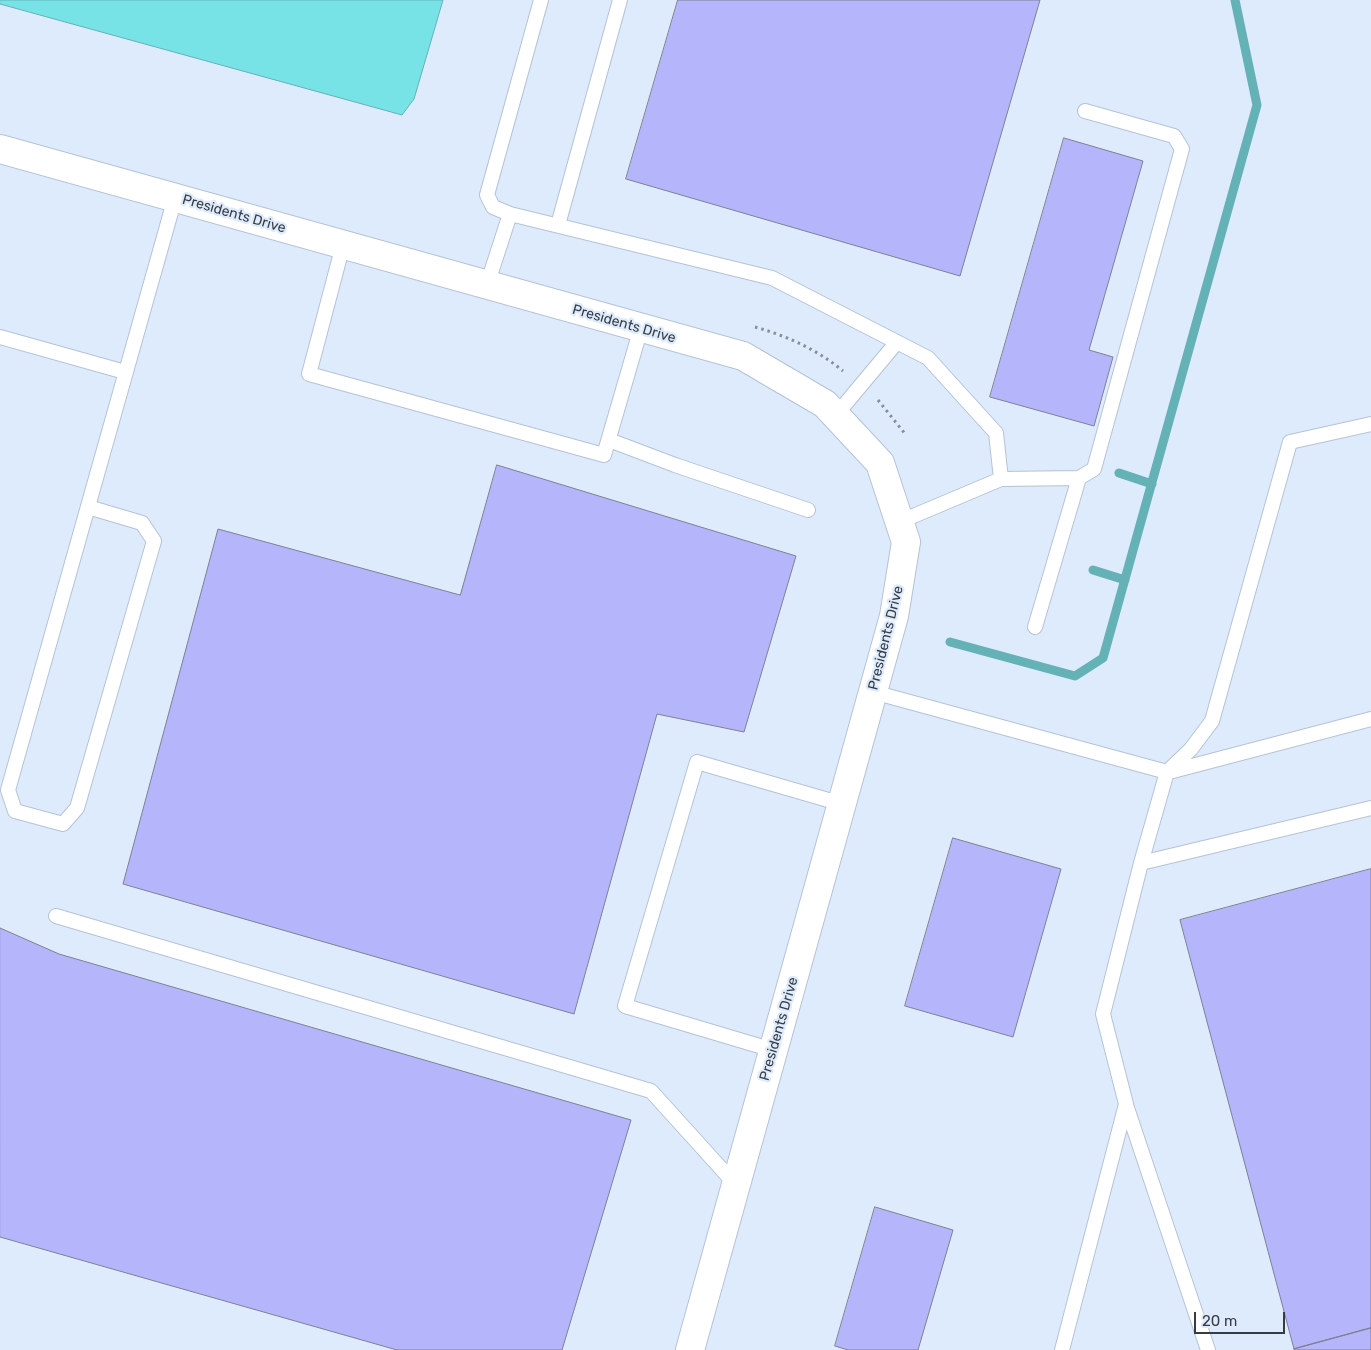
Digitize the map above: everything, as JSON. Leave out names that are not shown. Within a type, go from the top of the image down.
[{"type":"street","name":"Presidents Drive","points":[[0,149],[743,356],[825,404],[880,463],[906,542],[894,616],[690,1350]]},
{"type":"lane","points":[[540,0],[487,194],[493,207],[510,214],[772,278],[928,358],[996,433],[1001,479]]},
{"type":"lane","points":[[558,225],[620,0]]},
{"type":"lane","points":[[899,522],[1001,479],[1079,478],[1094,469],[1182,149],[1174,136],[1085,111]]},
{"type":"lane","points":[[88,507],[142,523],[154,541],[77,808],[63,824],[15,811],[8,790],[126,372],[176,198]]},
{"type":"lane","points":[[487,285],[510,214]]},
{"type":"lane","points":[[343,245],[309,374],[604,454],[641,328]]},
{"type":"lane","points":[[0,337],[126,372]]},
{"type":"lane","points":[[836,415],[896,342]]},
{"type":"lane","points":[[1208,1350],[1126,1104],[1104,1014],[1141,863],[1167,772],[1191,749],[1212,721],[1290,442],[1371,424]]},
{"type":"lane","points":[[609,440],[675,465],[808,510]]},
{"type":"lane","points":[[1035,627],[1079,478]]},
{"type":"lane","points":[[873,692],[1167,772],[1371,719]]},
{"type":"lane","points":[[774,1050],[625,1006],[697,762],[842,804]]},
{"type":"lane","points":[[1141,863],[1371,808]]},
{"type":"lane","points":[[56,916],[651,1091],[736,1185]]},
{"type":"lane","points":[[1062,1350],[1126,1104]]},
{"type":"shaded area","points":[[0,0],[443,0],[414,99],[402,115],[0,4]]},
{"type":"building","points":[[678,0],[1040,0],[960,276],[626,179]]},
{"type":"building","points":[[1064,138],[1143,161],[1089,350],[1113,357],[1094,426],[990,397]]},
{"type":"building","points":[[497,465],[796,556],[744,732],[657,714],[574,1014],[123,884],[218,529],[460,595]]},
{"type":"building","points":[[953,838],[1061,869],[1013,1037],[905,1006]]},
{"type":"building","points":[[1371,869],[1371,1328],[1294,1349],[1180,920]]},
{"type":"building","points":[[0,928],[59,954],[631,1120],[562,1350],[397,1350],[0,1237]]},
{"type":"building","points":[[875,1207],[953,1230],[918,1350],[848,1350],[835,1346]]},
{"type":"building","points":[[1371,1328],[1371,1350],[1294,1350],[1294,1349]]},
{"type":"waterway","points":[[950,642],[1075,676],[1103,658],[1257,105],[1235,0]]},
{"type":"waterway","points":[[1119,473],[1152,484]]},
{"type":"waterway","points":[[1093,570],[1125,580]]}]
